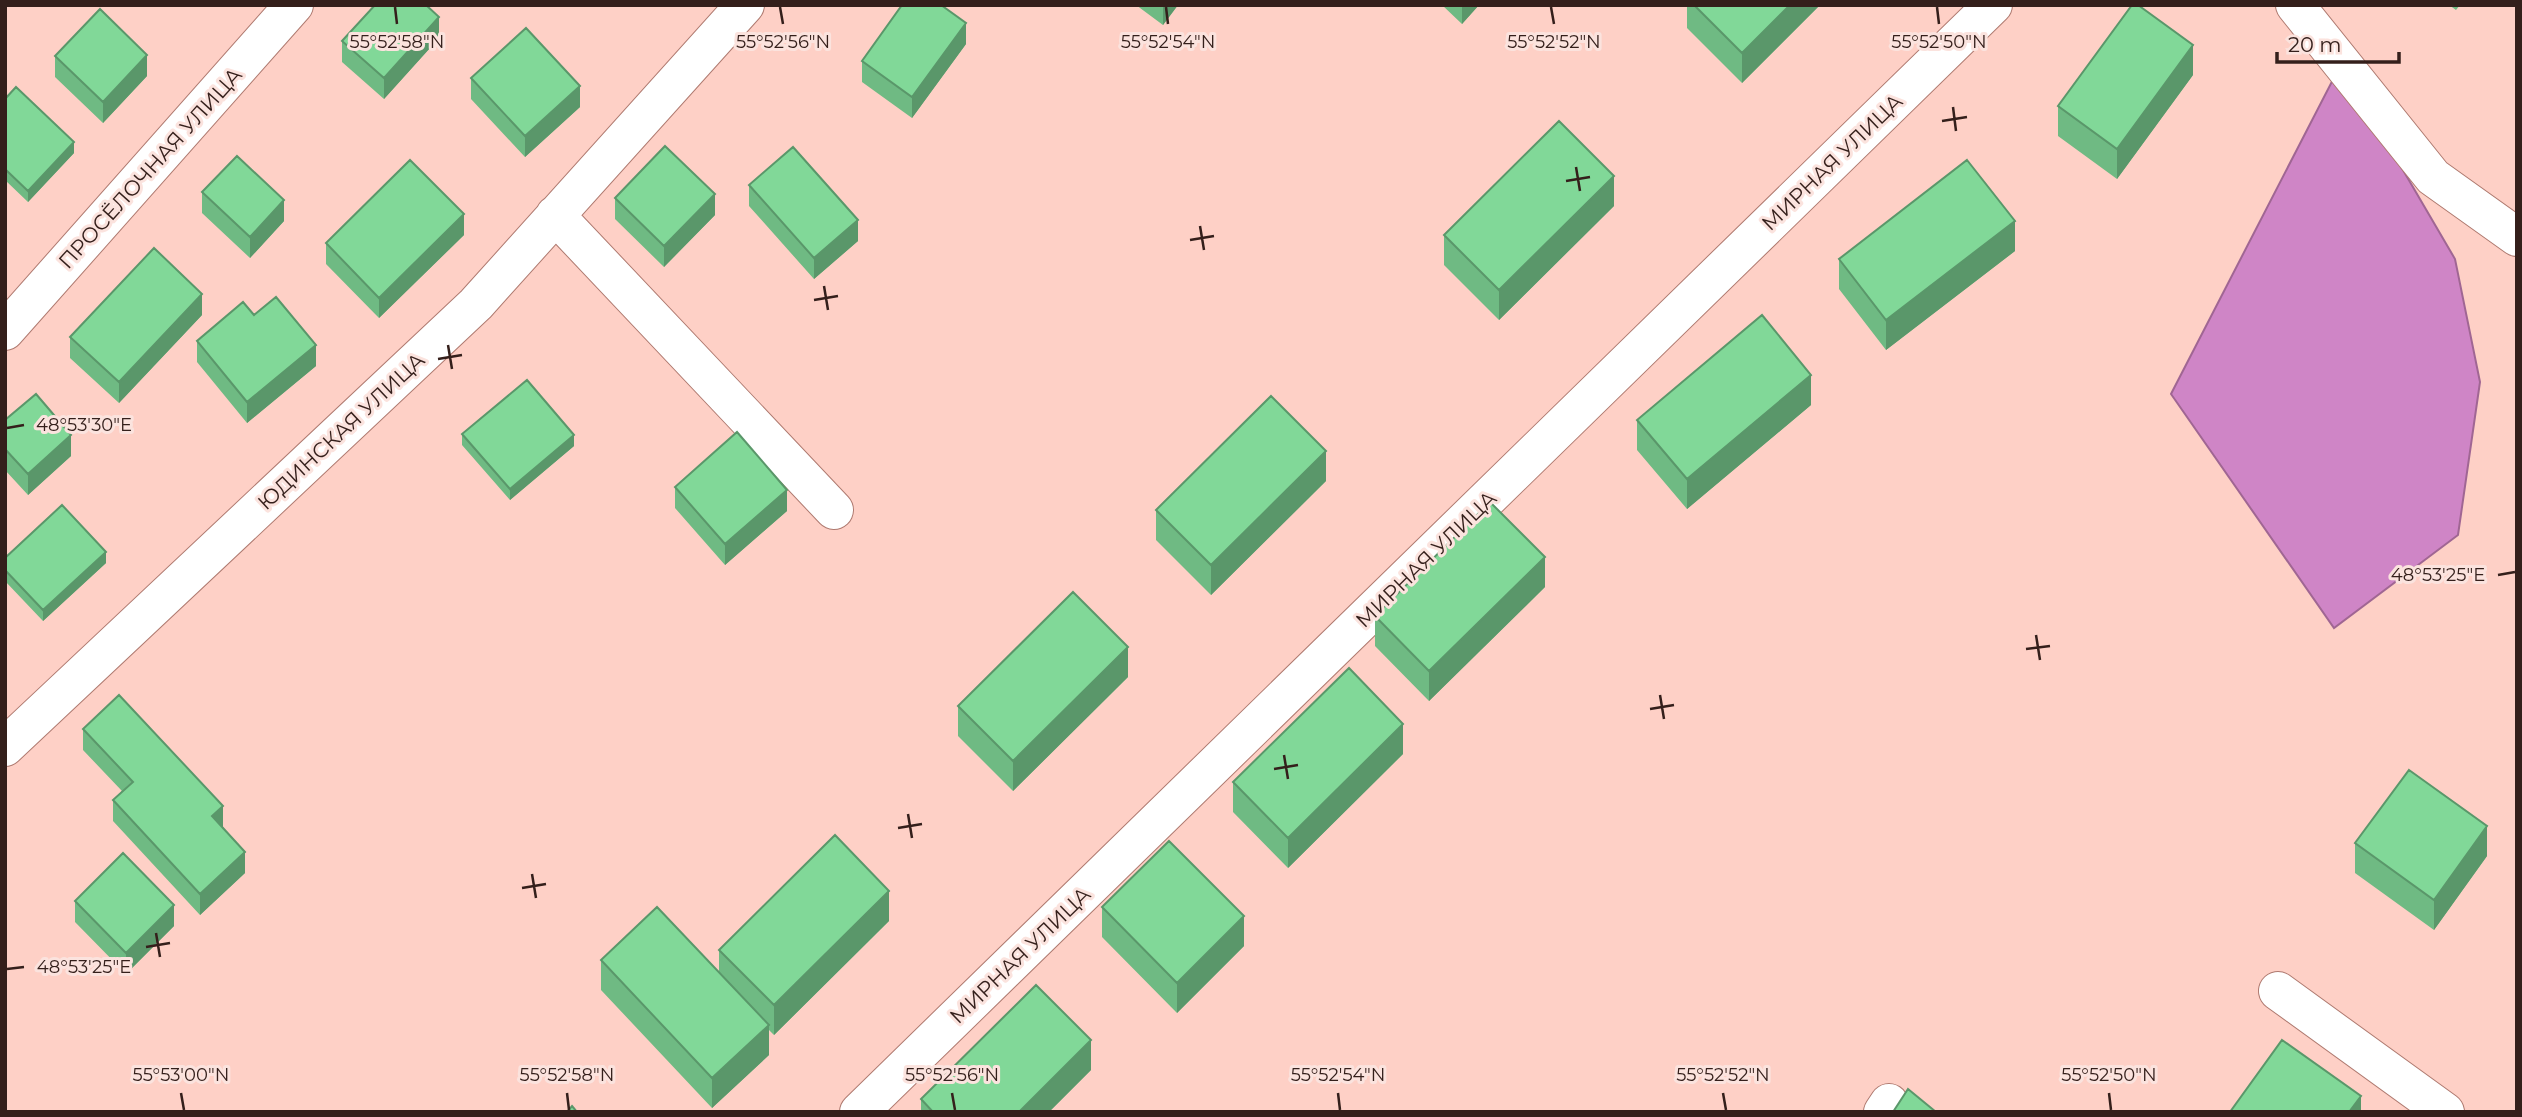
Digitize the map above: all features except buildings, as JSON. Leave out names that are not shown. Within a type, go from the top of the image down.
[{"type":"street","name":"ПРОСЁЛОЧНАЯ УЛИЦА","points":[[5,331],[294,5]]},
{"type":"street","name":"ЮДИНСКАЯ УЛИЦА","points":[[5,747],[476,304],[745,5]]},
{"type":"street","name":"МИРНАЯ УЛИЦА","points":[[859,1112],[1993,5]]},
{"type":"street","points":[[2295,5],[2433,177],[2517,237]]},
{"type":"street","points":[[555,215],[834,510]]},
{"type":"street","points":[[2278,991],[2445,1112]]},
{"type":"shaded area","points":[[2341,64],[2455,259],[2480,382],[2458,535],[2334,628],[2171,394]]}]
